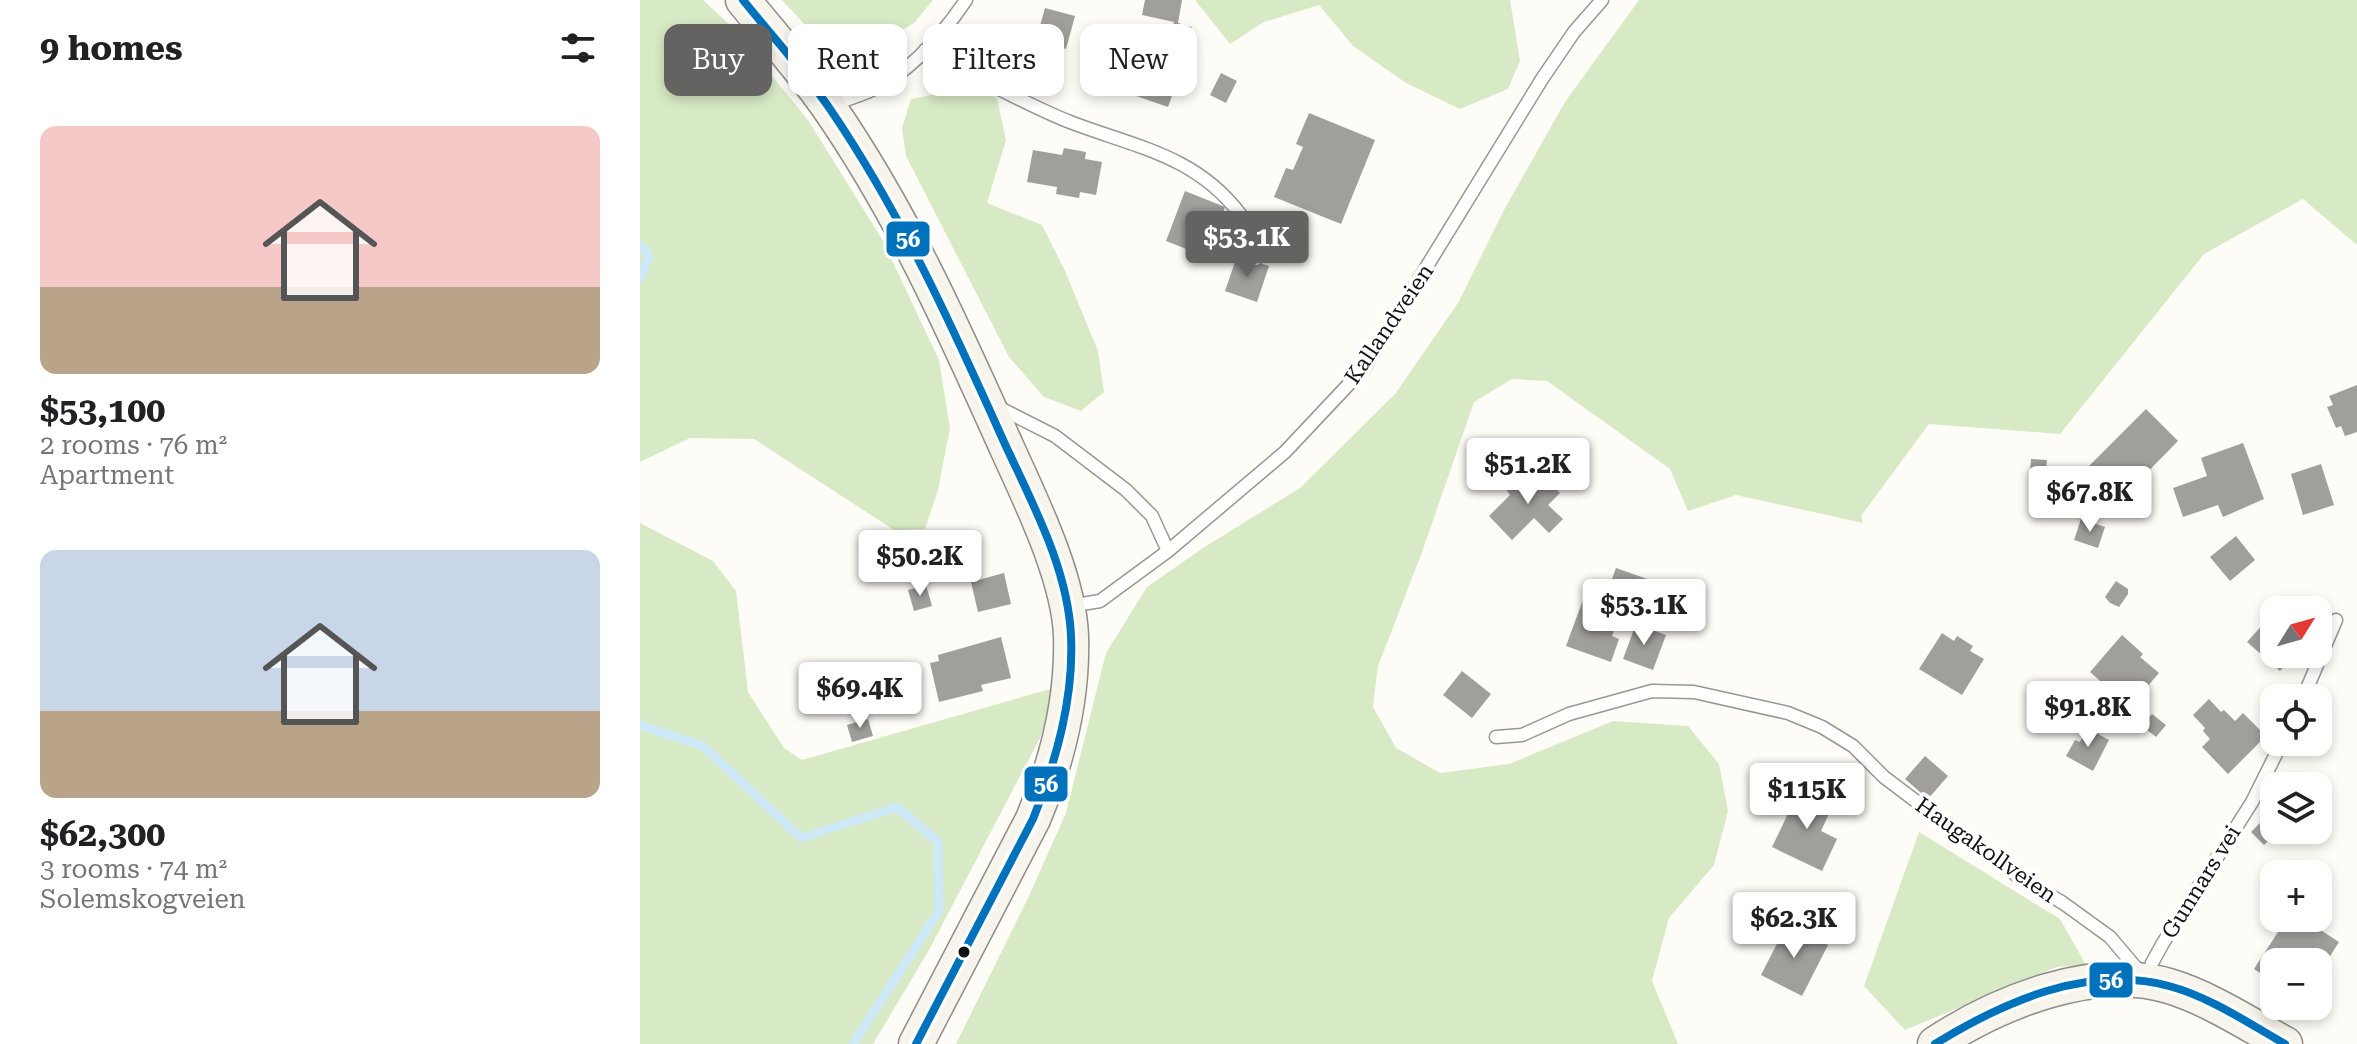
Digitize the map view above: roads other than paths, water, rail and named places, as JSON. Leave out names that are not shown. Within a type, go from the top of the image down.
[{"type":"street","points":[[743,0],[828,107],[919,257],[1040,525],[1067,606],[1071,635],[1067,698],[1055,760],[1046,788],[1033,819],[916,1044]]},
{"type":"street","points":[[1935,1044],[1989,1013],[2046,992],[2077,984],[2124,980],[2147,981],[2188,993],[2285,1044]]},
{"type":"lane","points":[[946,24],[966,0]]},
{"type":"lane","name":"Kallandveien","points":[[1067,606],[1100,601],[1168,551],[1285,452],[1365,367],[1534,91],[1574,32],[1602,0]]},
{"type":"lane","points":[[828,107],[873,89],[923,52]]},
{"type":"lane","points":[[1016,96],[1071,122],[1184,164],[1210,182],[1242,218],[1257,245],[1256,259]]},
{"type":"lane","points":[[985,400],[1055,436],[1126,490],[1152,516],[1168,551]]},
{"type":"lane","points":[[2309,684],[2336,620]]},
{"type":"lane","name":"Haugakollveien","points":[[1496,737],[1522,735],[1569,714],[1652,691],[1694,692],[1788,713],[1822,727],[1853,746],[1884,777],[1929,811],[2016,875],[2063,903],[2110,937],[2147,981]]},
{"type":"lane","name":"Gunnars vei","points":[[2147,981],[2163,943],[2252,802],[2275,756]]},
{"type":"waterway","points":[[640,245],[649,255],[640,278]]},
{"type":"waterway","points":[[640,725],[703,746],[801,838],[897,807],[938,842],[939,911],[853,1044]]}]
